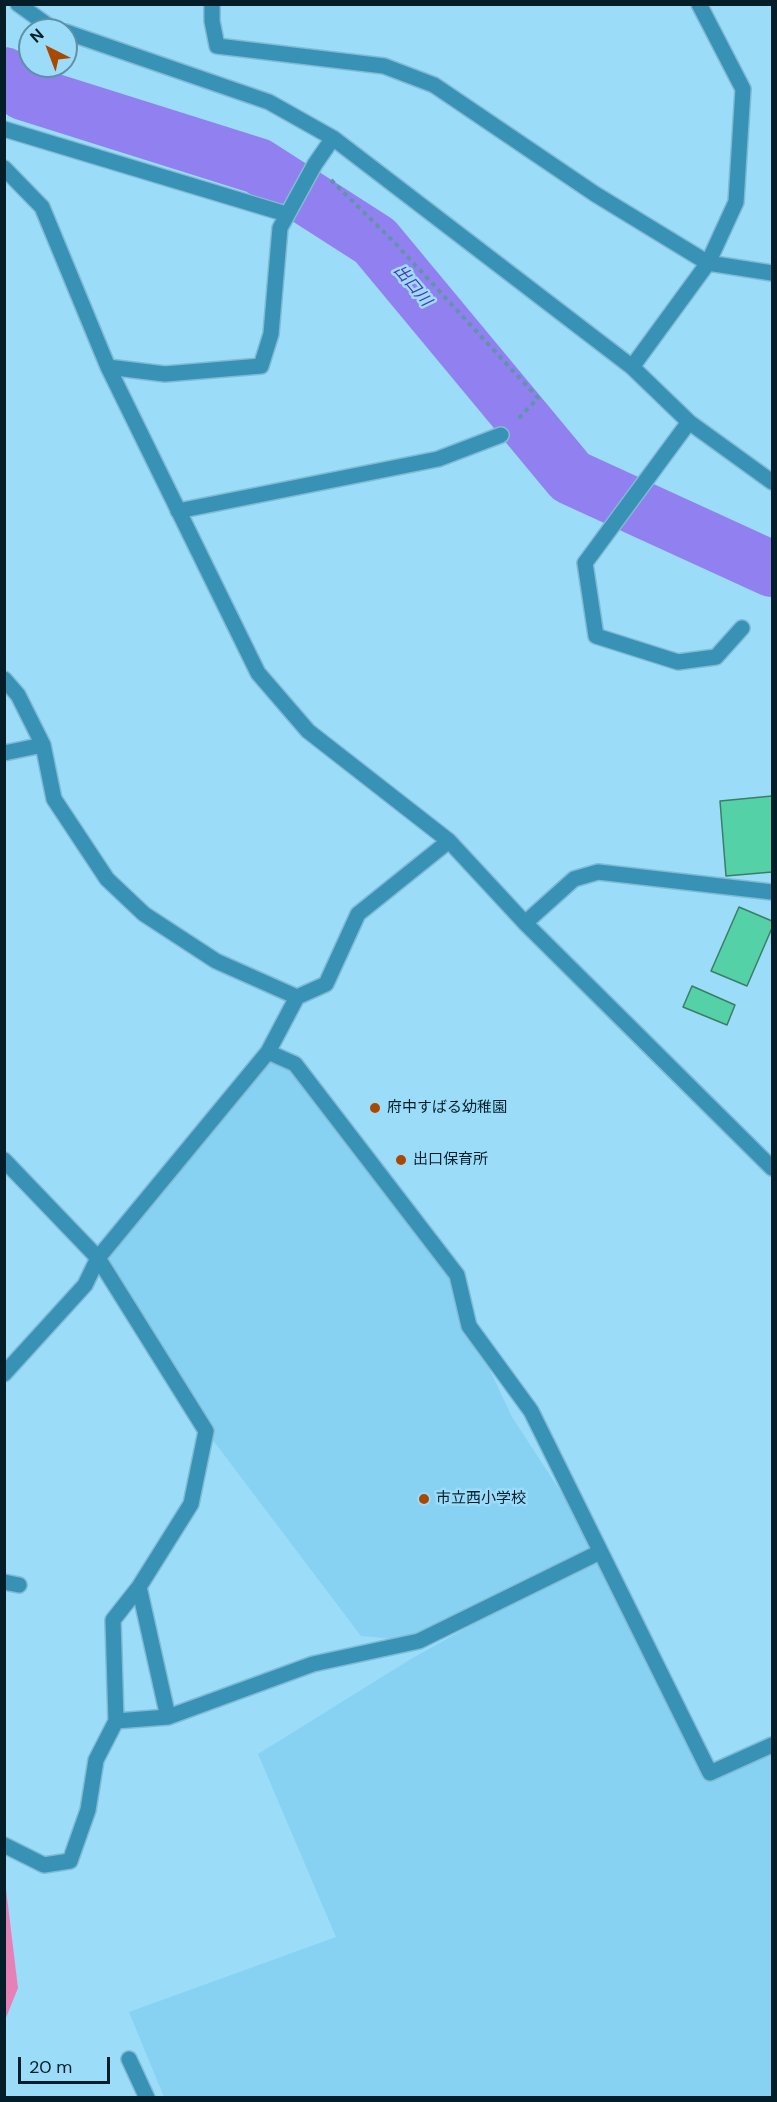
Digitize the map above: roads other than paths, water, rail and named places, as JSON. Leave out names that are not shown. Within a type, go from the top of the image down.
[{"type":"street","points":[[18,4],[37,18]]},
{"type":"street","points":[[212,4],[212,21],[217,46],[384,66],[434,85],[595,194],[708,263],[772,273]]},
{"type":"street","points":[[632,368],[708,263],[736,202],[743,89],[699,4]]},
{"type":"street","points":[[78,36],[269,102],[333,138],[632,368],[689,422],[772,482]]},
{"type":"street","points":[[4,129],[286,214]]},
{"type":"street","points":[[108,366],[165,374],[261,366],[271,334],[280,228],[315,164],[333,138]]},
{"type":"street","points":[[4,168],[42,207],[108,366],[258,673],[308,731],[449,841],[525,923],[772,1168]]},
{"type":"street","points":[[689,422],[585,563],[596,636],[678,662],[716,657],[742,628]]},
{"type":"street","points":[[178,511],[438,459],[501,435]]},
{"type":"street","points":[[4,679],[18,695],[43,745],[54,799],[107,879],[144,914],[216,961],[297,997]]},
{"type":"street","points":[[4,753],[43,745]]},
{"type":"street","points":[[4,1374],[85,1285],[98,1258],[268,1052],[297,997],[326,984],[358,914],[449,841]]},
{"type":"street","points":[[525,923],[574,879],[598,872],[772,892]]},
{"type":"street","points":[[268,1052],[296,1064],[457,1275],[469,1326],[531,1411],[710,1773],[772,1745]]},
{"type":"street","points":[[4,1160],[98,1258],[206,1431],[191,1504],[140,1587],[113,1620],[116,1721],[96,1760],[88,1810],[70,1861],[44,1865],[4,1845]]},
{"type":"street","points":[[116,1721],[168,1717],[313,1664],[419,1641],[600,1552]]},
{"type":"street","points":[[140,1587],[168,1717]]},
{"type":"street","points":[[129,2059],[147,2097]]},
{"type":"waterway","name":"出口川","points":[[4,75],[23,92],[258,166],[375,241],[571,477],[772,569]]},
{"type":"place","name":"府中すばる幼稚園","points":[[375,1108]]},
{"type":"place","name":"出口保育所","points":[[401,1160]]},
{"type":"place","name":"市立西小学校","points":[[424,1499]]}]
